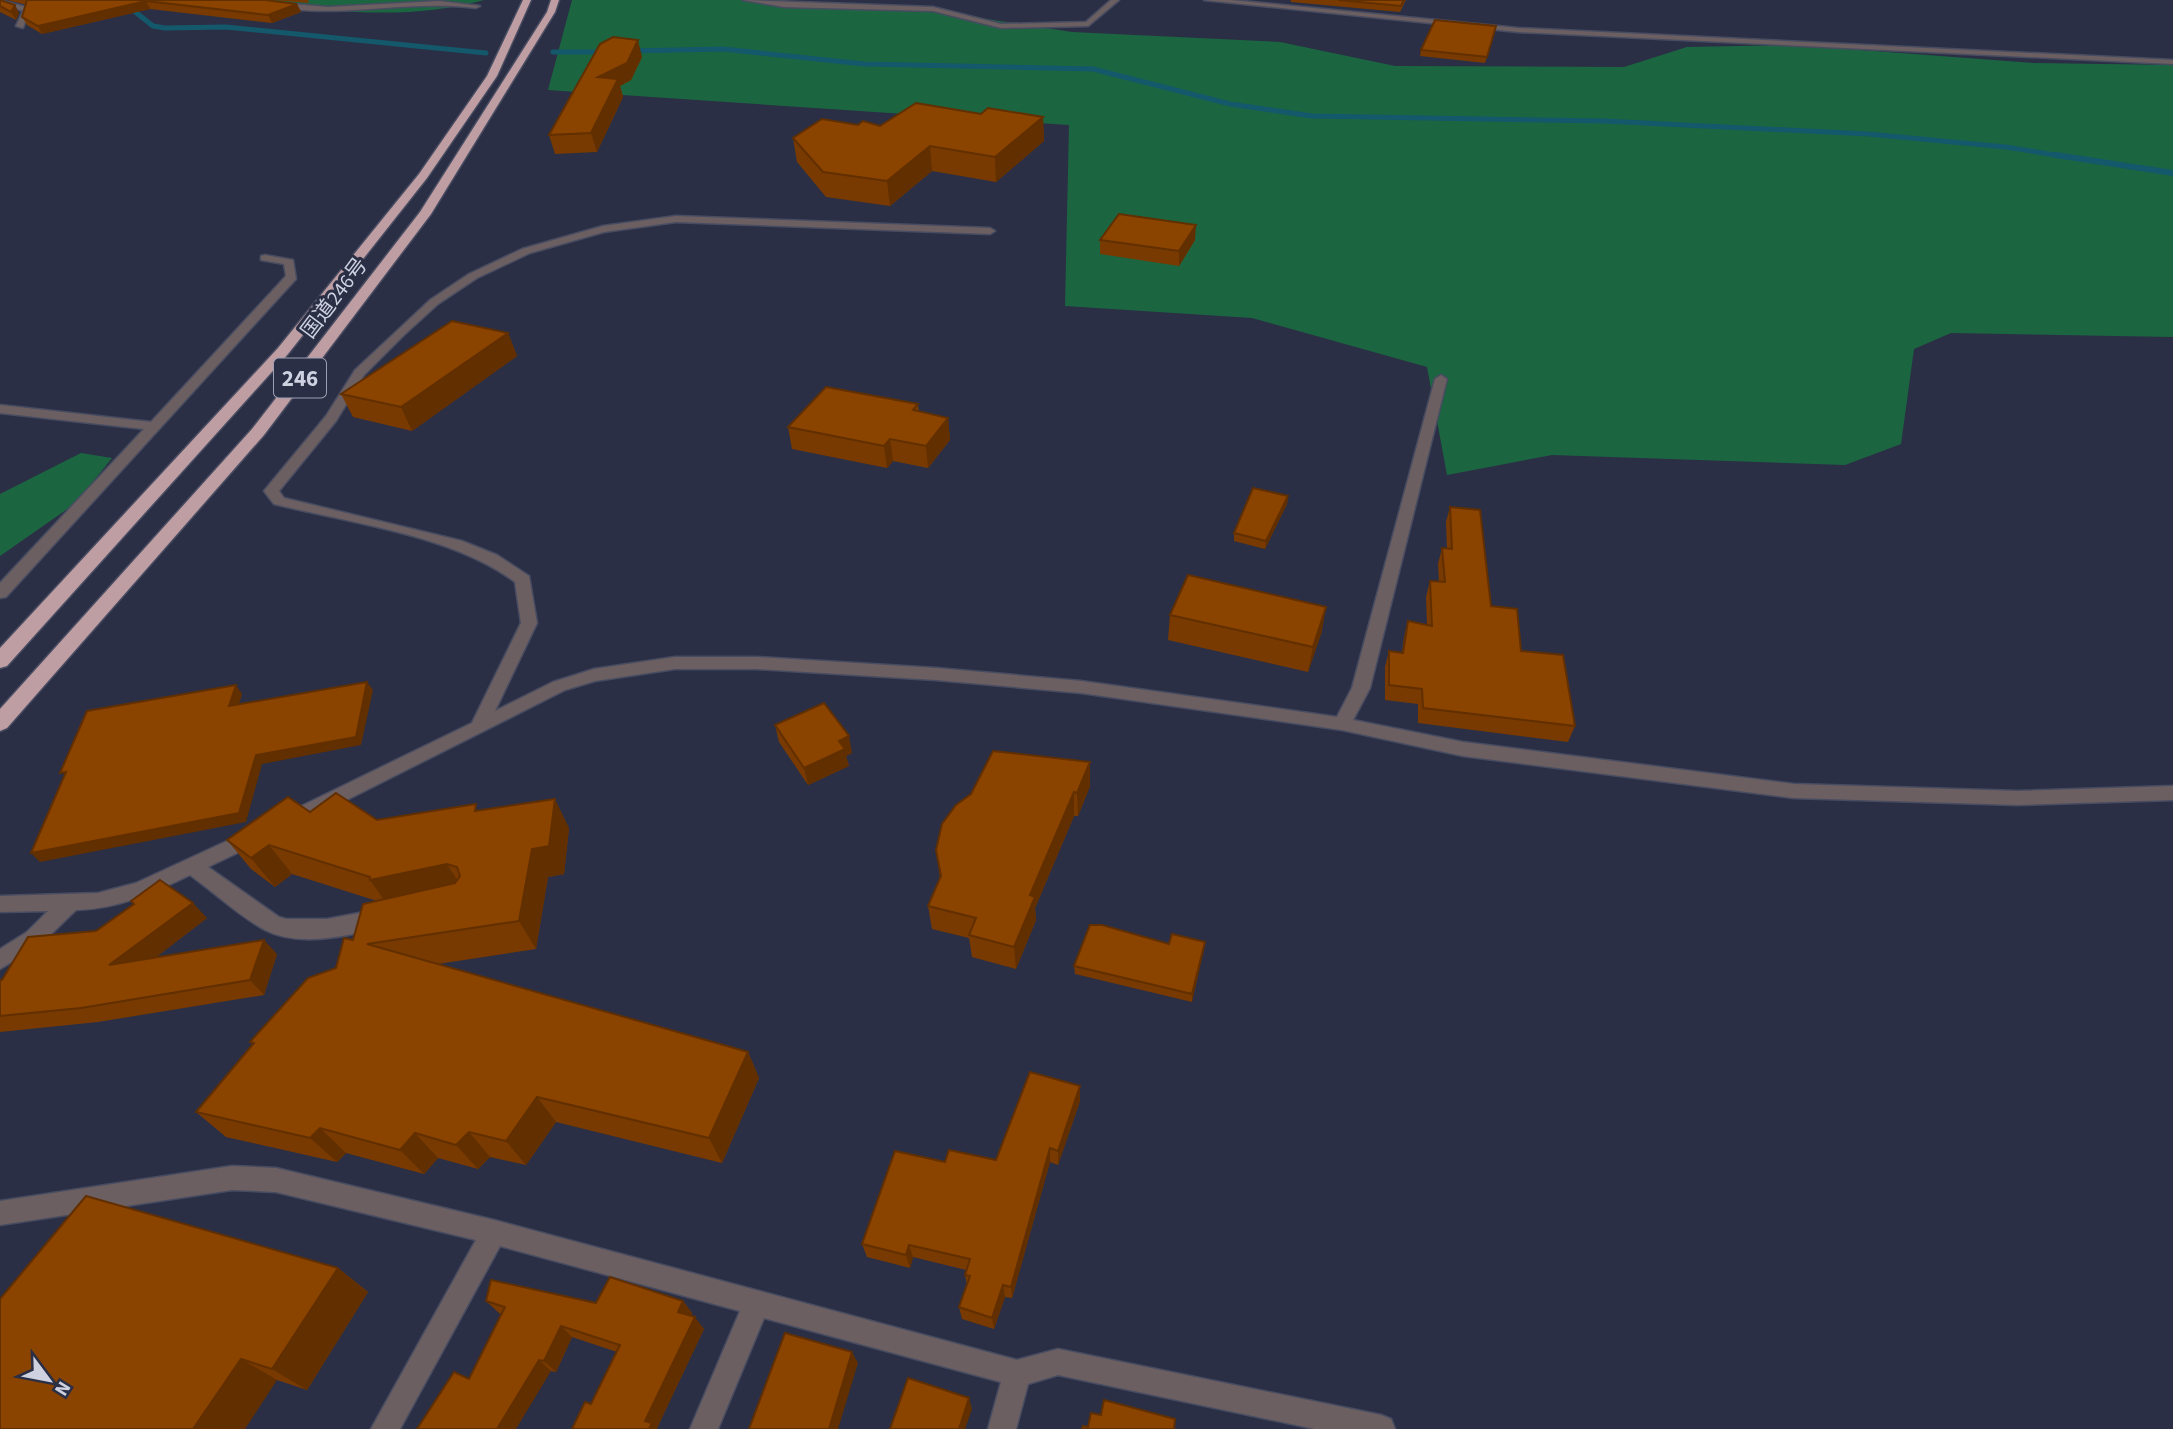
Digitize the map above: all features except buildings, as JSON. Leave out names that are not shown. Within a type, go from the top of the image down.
[{"type":"highway","name":"国道246号","points":[[0,661],[283,351],[423,176],[492,76],[527,0]]},
{"type":"highway","name":"国道246号","points":[[0,723],[267,421],[425,214],[551,12],[555,0]]},
{"type":"street","points":[[251,0],[306,7],[373,8],[434,0],[468,1],[477,6]]},
{"type":"street","points":[[747,0],[784,5],[933,9],[1002,26],[1088,24],[1115,0]]},
{"type":"street","points":[[1208,0],[1518,30],[2173,62]]},
{"type":"street","points":[[0,1],[27,10],[20,26]]},
{"type":"street","points":[[479,727],[529,623],[523,580],[485,555],[452,542],[279,501],[271,491],[331,418],[359,373],[400,332],[434,302],[472,276],[500,262],[557,240],[633,223],[709,219],[990,231]]},
{"type":"street","points":[[0,593],[292,277],[289,261],[265,258]]},
{"type":"street","points":[[1342,724],[1361,688],[1441,379]]},
{"type":"street","points":[[0,409],[154,426]]},
{"type":"street","points":[[0,904],[69,904],[98,901],[140,890],[395,770],[559,686],[594,675],[675,663],[743,663],[936,674],[1081,687],[1342,724],[1463,749],[1794,791],[2018,798],[2173,793]]},
{"type":"street","points":[[192,866],[273,924],[287,930],[332,927],[399,915]]},
{"type":"street","points":[[0,960],[34,937],[69,904]]},
{"type":"street","points":[[0,1213],[233,1178],[276,1180],[494,1232],[1017,1373],[1059,1362],[1381,1429]]},
{"type":"street","points":[[385,1429],[494,1232]]},
{"type":"street","points":[[704,1429],[757,1302]]},
{"type":"street","points":[[1002,1429],[1017,1373]]},
{"type":"green space","points":[[251,0],[484,0],[426,11],[368,12]]},
{"type":"green space","points":[[572,0],[748,0],[771,4],[921,9],[1072,32],[1280,42],[1395,66],[1624,67],[1687,47],[1794,45],[2033,63],[2173,65],[2173,337],[1951,333],[1914,349],[1901,444],[1845,465],[1552,455],[1447,475],[1427,367],[1252,318],[1065,306],[1069,125],[548,90]]},
{"type":"green space","points":[[81,453],[112,458],[76,503],[0,556],[0,494]]},
{"type":"waterway","points":[[111,0],[124,3],[153,26],[165,28],[226,27],[486,53]]},
{"type":"waterway","points":[[628,51],[723,49],[864,64],[1093,69],[1230,104],[1312,116],[1604,121],[1868,134],[2006,147],[2067,157]]},
{"type":"waterway","points":[[553,52],[608,52]]},
{"type":"waterway","points":[[2056,155],[2173,173]]}]
